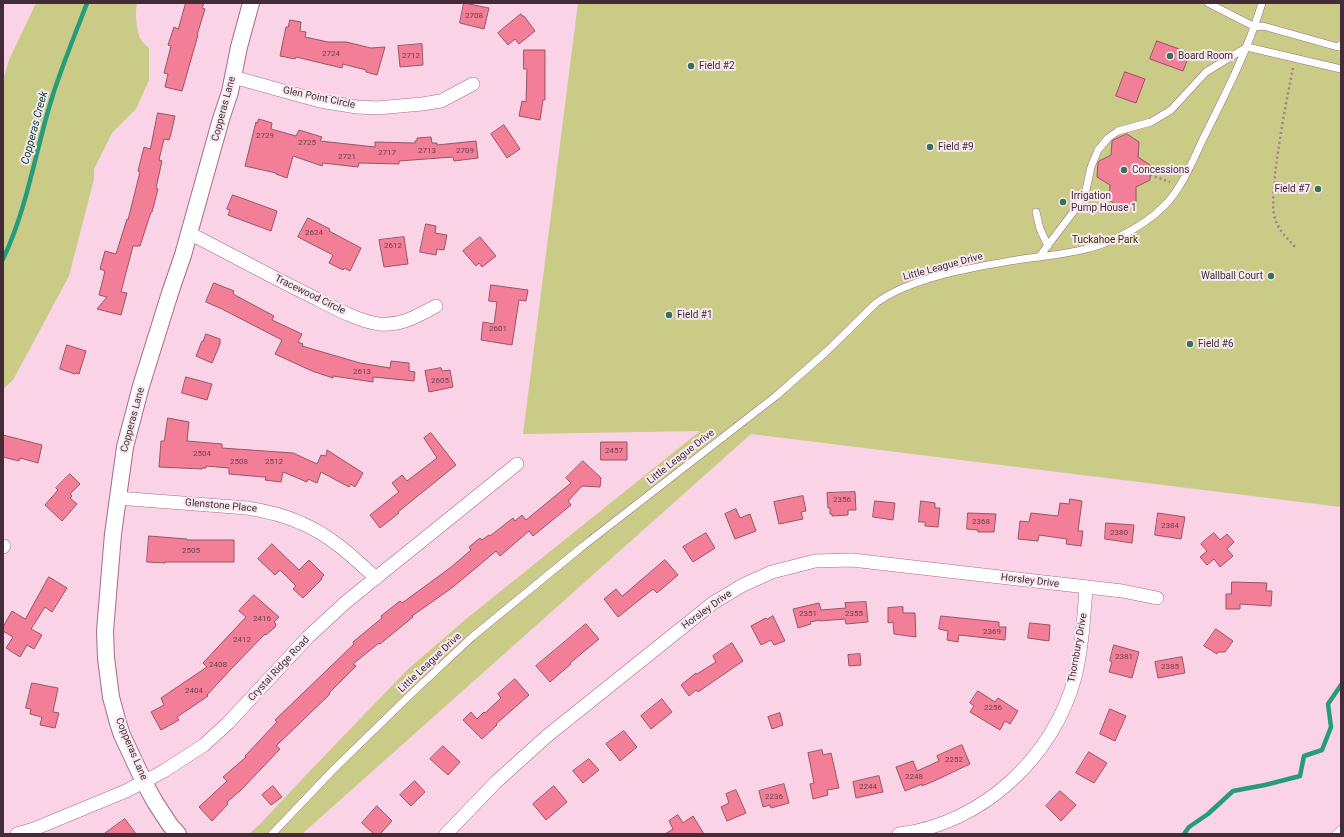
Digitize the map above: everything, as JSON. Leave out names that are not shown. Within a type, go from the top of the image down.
[{"type":"street","name":"Copperas Lane","points":[[178,834],[170,826],[144,782],[118,723],[111,697],[106,658],[105,631],[113,534],[125,447],[141,386],[183,255],[230,92],[239,46],[251,3]]},
{"type":"street","name":"Glen Point Circle","points":[[233,77],[320,101],[377,108],[441,101],[473,84]]},
{"type":"street","name":"Tracewood Circle","points":[[189,233],[330,306],[365,320],[379,324],[396,324],[410,320],[436,306]]},
{"type":"street","name":"Crystal Ridge Road","points":[[17,834],[35,831],[126,791],[164,771],[204,745],[228,723],[308,637],[346,602],[517,464]]},
{"type":"street","name":"Glenstone Place","points":[[117,498],[247,508],[290,518],[322,534],[350,554],[376,578]]},
{"type":"street","name":"Horsley Drive","points":[[446,834],[496,782],[547,736],[713,603],[743,584],[772,572],[815,561],[852,560],[1122,591],[1157,598]]},
{"type":"street","name":"Thornbury Drive","points":[[907,833],[929,828],[979,806],[1006,786],[1026,767],[1044,744],[1060,716],[1075,678],[1086,587]]},
{"type":"lane","points":[[1208,3],[1255,27],[1263,26],[1338,47],[1341,45]]},
{"type":"lane","name":"Little League Drive","points":[[272,834],[334,769],[472,637],[582,546],[776,396],[826,352],[876,303],[890,293],[938,276],[991,264],[1063,254],[1106,243],[1148,220],[1164,207],[1180,186],[1223,100],[1247,47],[1262,3]]},
{"type":"lane","points":[[1039,257],[1074,212],[1086,190],[1091,167],[1098,150],[1108,138],[1118,131],[1151,122],[1171,110],[1206,72],[1224,60],[1247,47],[1341,69]]},
{"type":"lane","points":[[1036,212],[1040,229],[1048,246]]},
{"type":"lane","points":[[1336,834],[1341,829]]},
{"type":"path","points":[[1295,58],[1277,151],[1274,216],[1285,237],[1296,248]]},
{"type":"path","points":[[1150,175],[1180,186]]},
{"type":"green space","points":[[36,3],[137,3],[136,17],[138,33],[142,41],[149,48],[149,80],[136,109],[112,133],[94,169],[94,179],[69,276],[13,380],[3,389],[3,80],[9,60]]},
{"type":"green space","name":"Tuckahoe Park","points":[[578,3],[1341,3],[1341,507],[751,434],[302,834],[249,834],[407,670],[466,619],[700,431],[523,434]]},
{"type":"building","points":[[186,3],[204,3],[202,8],[205,9],[182,91],[165,87],[168,74],[164,73],[171,46],[168,45],[174,27],[178,29]]},
{"type":"building","points":[[464,3],[489,8],[484,29],[460,23]]},
{"type":"building","points":[[521,14],[535,31],[519,44],[515,39],[508,45],[498,33]]},
{"type":"building","points":[[290,20],[301,22],[300,31],[306,32],[305,37],[328,42],[346,42],[371,48],[385,47],[377,75],[366,72],[366,70],[343,64],[342,68],[296,57],[295,59],[280,56],[286,27],[288,27]]},
{"type":"building","name":"Board Room","points":[[1157,41],[1190,53],[1183,71],[1150,59]]},
{"type":"building","points":[[422,44],[423,65],[400,67],[398,46]]},
{"type":"building","points":[[524,50],[545,50],[545,100],[543,100],[540,120],[519,116],[522,101],[526,102],[527,69],[524,69]]},
{"type":"building","points":[[1125,72],[1145,79],[1136,103],[1116,96]]},
{"type":"building","points":[[158,113],[175,116],[169,140],[164,139],[159,160],[162,161],[156,188],[158,189],[152,212],[140,246],[133,246],[121,292],[127,293],[121,315],[97,309],[107,297],[99,295],[105,271],[100,269],[105,251],[116,254],[127,219],[128,220],[140,172],[138,171],[144,147],[150,149]]},
{"type":"building","points":[[259,119],[272,123],[271,129],[296,136],[299,130],[322,137],[320,141],[375,147],[375,142],[415,143],[417,138],[431,137],[432,143],[437,143],[437,145],[476,141],[478,158],[454,161],[453,157],[399,161],[399,164],[359,163],[358,167],[323,163],[322,166],[293,156],[287,178],[276,173],[245,166],[256,122],[257,123]]},
{"type":"building","points":[[504,125],[520,149],[507,158],[491,134]]},
{"type":"building","name":"Concessions","points":[[1127,134],[1139,142],[1138,157],[1150,165],[1150,180],[1136,187],[1136,202],[1122,209],[1109,200],[1110,185],[1097,177],[1099,161],[1111,155],[1112,141]]},
{"type":"building","points":[[233,195],[277,211],[271,231],[228,215],[230,210],[227,209]]},
{"type":"building","points":[[308,218],[330,229],[329,231],[361,248],[350,271],[344,268],[343,270],[329,263],[333,255],[298,237]]},
{"type":"building","points":[[426,224],[436,226],[435,233],[447,235],[444,250],[437,249],[436,255],[420,252]]},
{"type":"building","points":[[404,237],[408,264],[384,267],[379,240]]},
{"type":"building","points":[[480,237],[496,256],[482,267],[479,263],[476,266],[463,251]]},
{"type":"building","points":[[214,283],[234,291],[233,294],[274,316],[272,320],[302,334],[298,342],[303,344],[302,346],[360,363],[390,368],[391,361],[409,363],[409,371],[415,372],[414,381],[373,377],[373,382],[333,376],[333,378],[312,371],[275,354],[282,340],[206,302]]},
{"type":"building","points":[[491,285],[528,290],[526,301],[519,300],[512,345],[481,340],[483,322],[494,324],[497,302],[489,301]]},
{"type":"building","points":[[206,334],[220,339],[220,344],[212,363],[196,356]]},
{"type":"building","points":[[67,345],[86,351],[79,374],[60,369]]},
{"type":"building","points":[[441,368],[442,371],[450,370],[453,387],[429,392],[425,371]]},
{"type":"building","points":[[186,377],[212,384],[207,400],[182,393]]},
{"type":"building","points":[[168,418],[189,422],[187,441],[222,444],[222,448],[293,453],[317,464],[321,455],[326,456],[327,450],[363,473],[355,487],[351,484],[349,487],[321,472],[317,483],[308,479],[307,482],[283,472],[281,482],[265,480],[266,477],[229,474],[229,468],[206,466],[206,468],[202,469],[159,467],[161,441],[164,441]]},
{"type":"building","points":[[431,433],[456,465],[380,528],[370,515],[399,492],[392,483],[402,475],[407,481],[437,458],[424,438]]},
{"type":"building","points":[[3,435],[42,445],[38,463],[20,458],[19,461],[3,457]]},
{"type":"building","points":[[601,442],[627,442],[627,460],[601,460]]},
{"type":"building","points":[[583,461],[601,478],[600,487],[582,486],[568,501],[571,505],[533,536],[529,531],[500,556],[496,551],[453,587],[412,616],[413,617],[380,644],[379,643],[353,664],[356,666],[329,693],[330,694],[276,746],[280,749],[241,790],[227,802],[228,804],[212,821],[199,807],[227,781],[223,777],[246,757],[245,756],[277,722],[275,720],[354,644],[353,642],[400,601],[402,603],[450,568],[471,550],[469,547],[480,538],[482,540],[489,535],[490,536],[513,518],[515,521],[522,515],[526,520],[571,483],[566,478]]},
{"type":"building","points":[[70,474],[80,484],[70,494],[72,496],[70,498],[77,504],[62,521],[45,505],[58,490],[56,488]]},
{"type":"building","points":[[855,492],[856,510],[848,510],[848,515],[832,516],[832,514],[830,514],[827,493]]},
{"type":"building","points":[[803,496],[806,511],[801,512],[803,519],[779,524],[774,502]]},
{"type":"building","points":[[1070,499],[1082,501],[1078,531],[1083,531],[1081,546],[1066,544],[1067,539],[1039,535],[1038,541],[1018,539],[1020,521],[1029,522],[1031,513],[1058,516],[1060,503],[1069,504]]},
{"type":"building","points":[[875,501],[895,503],[893,520],[873,517]]},
{"type":"building","points":[[921,501],[935,503],[935,508],[940,508],[938,527],[925,526],[925,522],[919,522]]},
{"type":"building","points":[[736,509],[740,518],[750,514],[756,531],[735,539],[725,514]]},
{"type":"building","points":[[968,513],[996,514],[994,532],[978,532],[978,530],[967,529]]},
{"type":"building","points":[[1158,513],[1185,517],[1181,539],[1155,535]]},
{"type":"building","points":[[1106,523],[1134,525],[1132,543],[1105,539]]},
{"type":"building","points":[[706,533],[715,548],[693,562],[683,547]]},
{"type":"building","points":[[1214,533],[1220,540],[1227,534],[1234,542],[1227,549],[1233,556],[1220,567],[1214,559],[1207,565],[1200,557],[1207,551],[1201,544]]},
{"type":"building","points":[[149,536],[187,540],[234,540],[234,562],[147,562]]},
{"type":"building","points":[[272,544],[299,570],[309,560],[324,575],[321,578],[322,579],[303,598],[293,589],[296,586],[280,570],[275,575],[258,559]]},
{"type":"building","points":[[665,560],[678,575],[657,593],[653,589],[618,617],[604,599],[616,589],[622,596]]},
{"type":"building","points":[[49,577],[67,588],[52,612],[45,607],[31,629],[42,635],[34,649],[27,645],[20,657],[6,648],[13,637],[3,631],[3,627],[12,611],[25,619]]},
{"type":"building","points":[[1232,582],[1267,583],[1266,591],[1272,591],[1271,606],[1240,604],[1240,609],[1226,609],[1226,594],[1231,594]]},
{"type":"building","points":[[254,595],[279,617],[274,622],[276,624],[275,627],[266,635],[265,634],[207,695],[208,696],[177,717],[179,720],[161,730],[151,712],[164,705],[161,698],[207,667],[203,663],[246,617],[239,611]]},
{"type":"building","points":[[866,602],[868,622],[846,624],[845,619],[820,620],[810,622],[811,624],[798,628],[793,609],[819,603],[821,610],[846,608],[845,603]]},
{"type":"building","points":[[903,607],[903,613],[915,613],[916,637],[894,634],[893,622],[888,623],[888,608]]},
{"type":"building","points":[[773,616],[785,641],[774,645],[771,640],[761,645],[751,626]]},
{"type":"building","points":[[941,616],[999,622],[999,627],[1006,627],[1005,640],[959,635],[958,642],[947,640],[948,631],[939,629]]},
{"type":"building","points":[[1030,623],[1050,625],[1049,641],[1028,638]]},
{"type":"building","points":[[586,624],[599,639],[550,682],[536,666]]},
{"type":"building","points":[[1216,629],[1233,641],[1225,652],[1218,652],[1217,654],[1204,646]]},
{"type":"building","points":[[732,643],[743,661],[698,692],[696,690],[689,696],[681,685],[696,673],[697,674],[716,662],[713,656]]},
{"type":"building","points":[[1114,645],[1139,652],[1132,678],[1109,672]]},
{"type":"building","points":[[860,654],[861,665],[849,666],[848,655]]},
{"type":"building","points":[[1182,657],[1185,673],[1158,678],[1155,662]]},
{"type":"building","points":[[515,679],[529,695],[496,724],[497,725],[482,739],[463,720],[471,712],[477,719],[484,712],[485,713],[501,698],[498,694]]},
{"type":"building","points":[[32,683],[58,688],[53,712],[59,713],[55,728],[40,725],[42,717],[30,714],[31,709],[26,708]]},
{"type":"building","points":[[978,691],[995,702],[998,698],[1018,711],[1010,724],[1005,721],[1000,730],[970,712],[974,706],[970,703]]},
{"type":"building","points":[[662,699],[672,712],[651,729],[641,716]]},
{"type":"building","points":[[1110,709],[1126,716],[1115,741],[1100,734]]},
{"type":"building","points":[[780,713],[783,725],[772,729],[768,717]]},
{"type":"building","points":[[624,731],[637,747],[620,761],[606,744]]},
{"type":"building","points":[[962,745],[970,764],[922,786],[922,784],[905,791],[896,767],[913,761],[917,771],[939,761],[937,756]]},
{"type":"building","points":[[443,746],[460,762],[448,775],[430,759]]},
{"type":"building","points":[[822,750],[823,755],[831,753],[839,788],[827,790],[828,795],[813,799],[810,784],[814,783],[808,753]]},
{"type":"building","points":[[1089,752],[1107,763],[1094,783],[1076,773]]},
{"type":"building","points":[[589,759],[599,770],[583,783],[573,771]]},
{"type":"building","points":[[879,776],[883,792],[856,798],[853,782]]},
{"type":"building","points":[[415,781],[425,792],[411,806],[400,795]]},
{"type":"building","points":[[784,784],[789,803],[771,808],[770,805],[763,807],[759,791]]},
{"type":"building","points":[[273,786],[282,797],[271,805],[262,795]]},
{"type":"building","points":[[554,786],[567,802],[546,820],[533,804]]},
{"type":"building","points":[[736,790],[746,813],[727,821],[721,807],[729,803],[726,794]]},
{"type":"building","points":[[1060,791],[1076,805],[1061,821],[1046,806]]},
{"type":"building","points":[[377,806],[392,821],[380,834],[374,834],[362,823]]},
{"type":"building","points":[[678,815],[683,823],[693,816],[704,834],[665,834],[673,829],[669,821]]},
{"type":"building","points":[[125,819],[136,834],[104,834]]},
{"type":"waterway","name":"Copperas Creek","points":[[3,259],[25,201],[45,121],[55,89],[87,3]]},
{"type":"waterway","points":[[1184,834],[1189,827],[1208,814],[1233,791],[1300,776],[1304,756],[1322,750],[1331,727],[1328,704],[1341,685]]},
{"type":"place","name":"Board Room","points":[[1170,56]]},
{"type":"place","name":"Field #2","points":[[691,66]]},
{"type":"place","name":"Field #9","points":[[930,147]]},
{"type":"place","name":"Concessions","points":[[1124,170]]},
{"type":"place","name":"Field #7","points":[[1318,189]]},
{"type":"place","name":"Irrigation Pump House 1","points":[[1063,202]]},
{"type":"place","name":"Wallball Court","points":[[1271,276]]},
{"type":"place","name":"Field #1","points":[[669,315]]},
{"type":"place","name":"Field #6","points":[[1190,344]]}]
